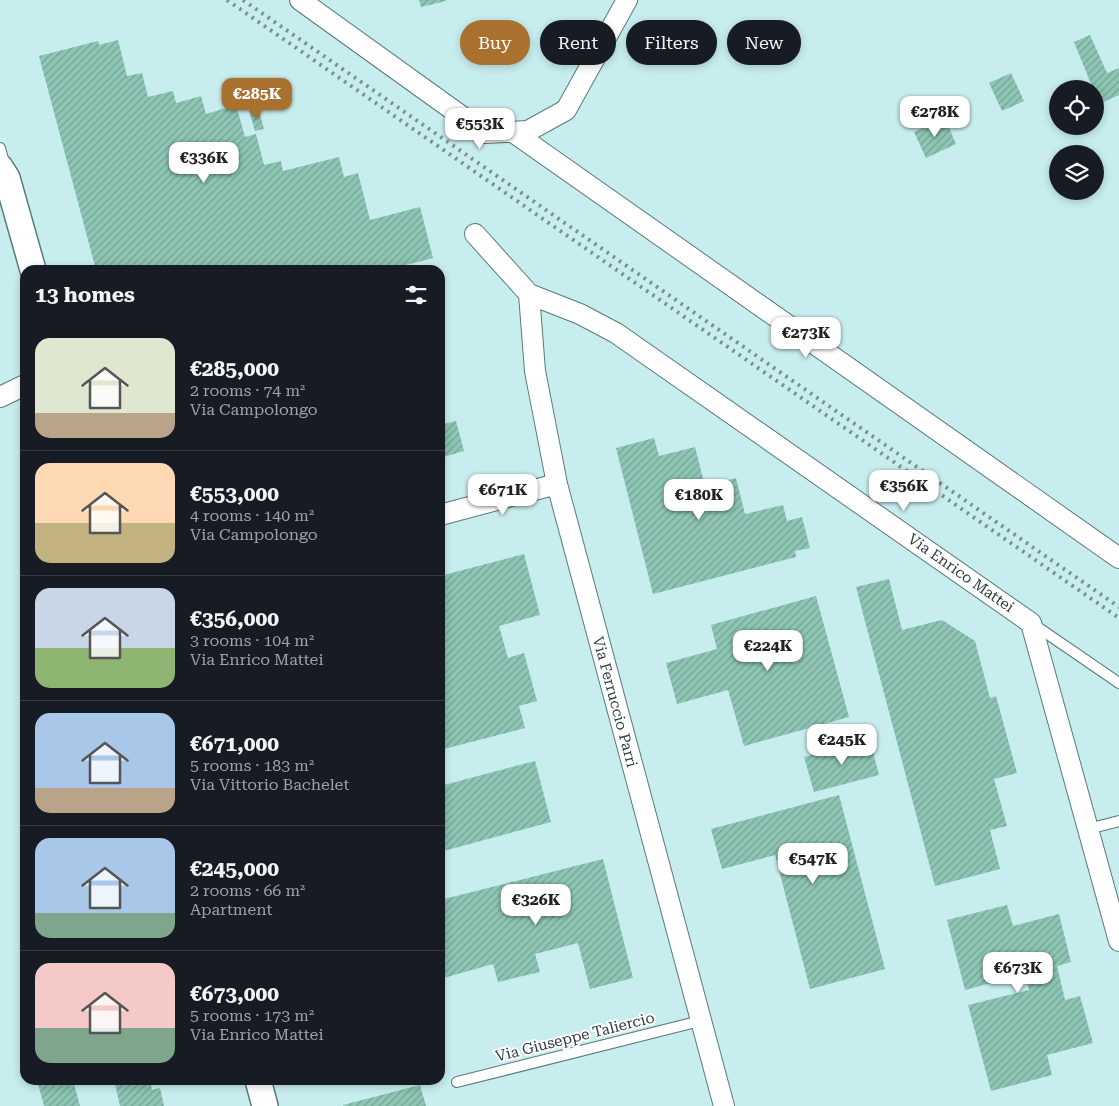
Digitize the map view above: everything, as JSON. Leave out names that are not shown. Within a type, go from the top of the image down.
[{"type":"street","points":[[300,0],[486,133],[528,131],[566,110],[627,0]]},
{"type":"street","points":[[514,132],[1119,558]]},
{"type":"street","points":[[4,173],[32,265]]},
{"type":"street","name":"Via Enrico Mattei","points":[[475,234],[529,294],[580,314],[616,334],[1031,623]]},
{"type":"street","name":"Via Ferruccio Parri","points":[[529,294],[535,371],[557,484],[724,1106]]},
{"type":"street","points":[[0,397],[20,387]]},
{"type":"street","points":[[445,514],[557,484]]},
{"type":"street","points":[[1031,623],[1119,941]]},
{"type":"street","points":[[259,1085],[265,1106]]},
{"type":"lane","points":[[0,148],[4,173]]},
{"type":"lane","points":[[1031,623],[1119,683]]},
{"type":"lane","points":[[1088,829],[1119,821]]},
{"type":"lane","name":"Via Giuseppe Taliercio","points":[[457,1082],[700,1021]]},
{"type":"building","points":[[419,0],[446,0],[446,1],[421,7]]},
{"type":"building","points":[[1090,35],[1107,73],[1119,68],[1119,95],[1104,102],[1104,80],[1089,80],[1074,42]]},
{"type":"building","points":[[118,40],[127,76],[142,73],[148,97],[173,91],[176,103],[201,96],[206,114],[236,105],[245,137],[256,134],[264,165],[281,161],[283,171],[339,157],[344,177],[358,173],[370,220],[420,207],[433,258],[406,265],[95,265],[39,56],[98,41],[99,45]]},
{"type":"building","points":[[1011,73],[1024,101],[1002,111],[989,83]]},
{"type":"building","points":[[258,108],[264,129],[255,131],[249,111]]},
{"type":"building","points":[[945,118],[956,144],[926,158],[914,132]]},
{"type":"building","points":[[456,421],[464,451],[445,457],[445,424]]},
{"type":"building","points":[[654,438],[659,456],[695,447],[705,486],[736,478],[745,514],[783,505],[787,521],[802,517],[810,548],[795,551],[796,557],[653,594],[616,448]]},
{"type":"building","points":[[524,554],[540,615],[499,626],[508,658],[524,653],[537,701],[519,706],[525,728],[445,749],[445,575]]},
{"type":"building","points":[[889,579],[902,630],[942,620],[975,641],[990,698],[996,696],[1017,773],[994,779],[1007,826],[990,830],[1000,869],[935,886],[856,587]]},
{"type":"building","points":[[816,596],[849,717],[744,746],[728,690],[677,704],[666,663],[717,649],[711,625]]},
{"type":"building","points":[[870,740],[879,775],[814,792],[804,757]]},
{"type":"building","points":[[535,761],[551,822],[445,851],[445,785]]},
{"type":"building","points":[[839,795],[885,969],[810,989],[775,855],[722,869],[711,829]]},
{"type":"building","points":[[603,859],[633,978],[590,989],[578,943],[535,954],[540,972],[498,982],[493,964],[445,978],[445,899]]},
{"type":"building","points":[[1007,905],[1013,926],[1059,914],[1071,962],[1057,966],[1065,1000],[1080,996],[1093,1043],[1047,1055],[1052,1075],[991,1091],[968,1005],[1029,990],[1025,974],[965,990],[947,920]]},
{"type":"building","points":[[38,1085],[74,1085],[80,1106],[44,1106]]},
{"type":"building","points":[[115,1085],[151,1085],[152,1090],[160,1088],[164,1106],[120,1106]]},
{"type":"building","points":[[420,1085],[426,1106],[343,1106],[343,1105]]},
{"type":"railway","points":[[227,0],[1119,618]]},
{"type":"railway","points":[[243,0],[1119,607]]}]
